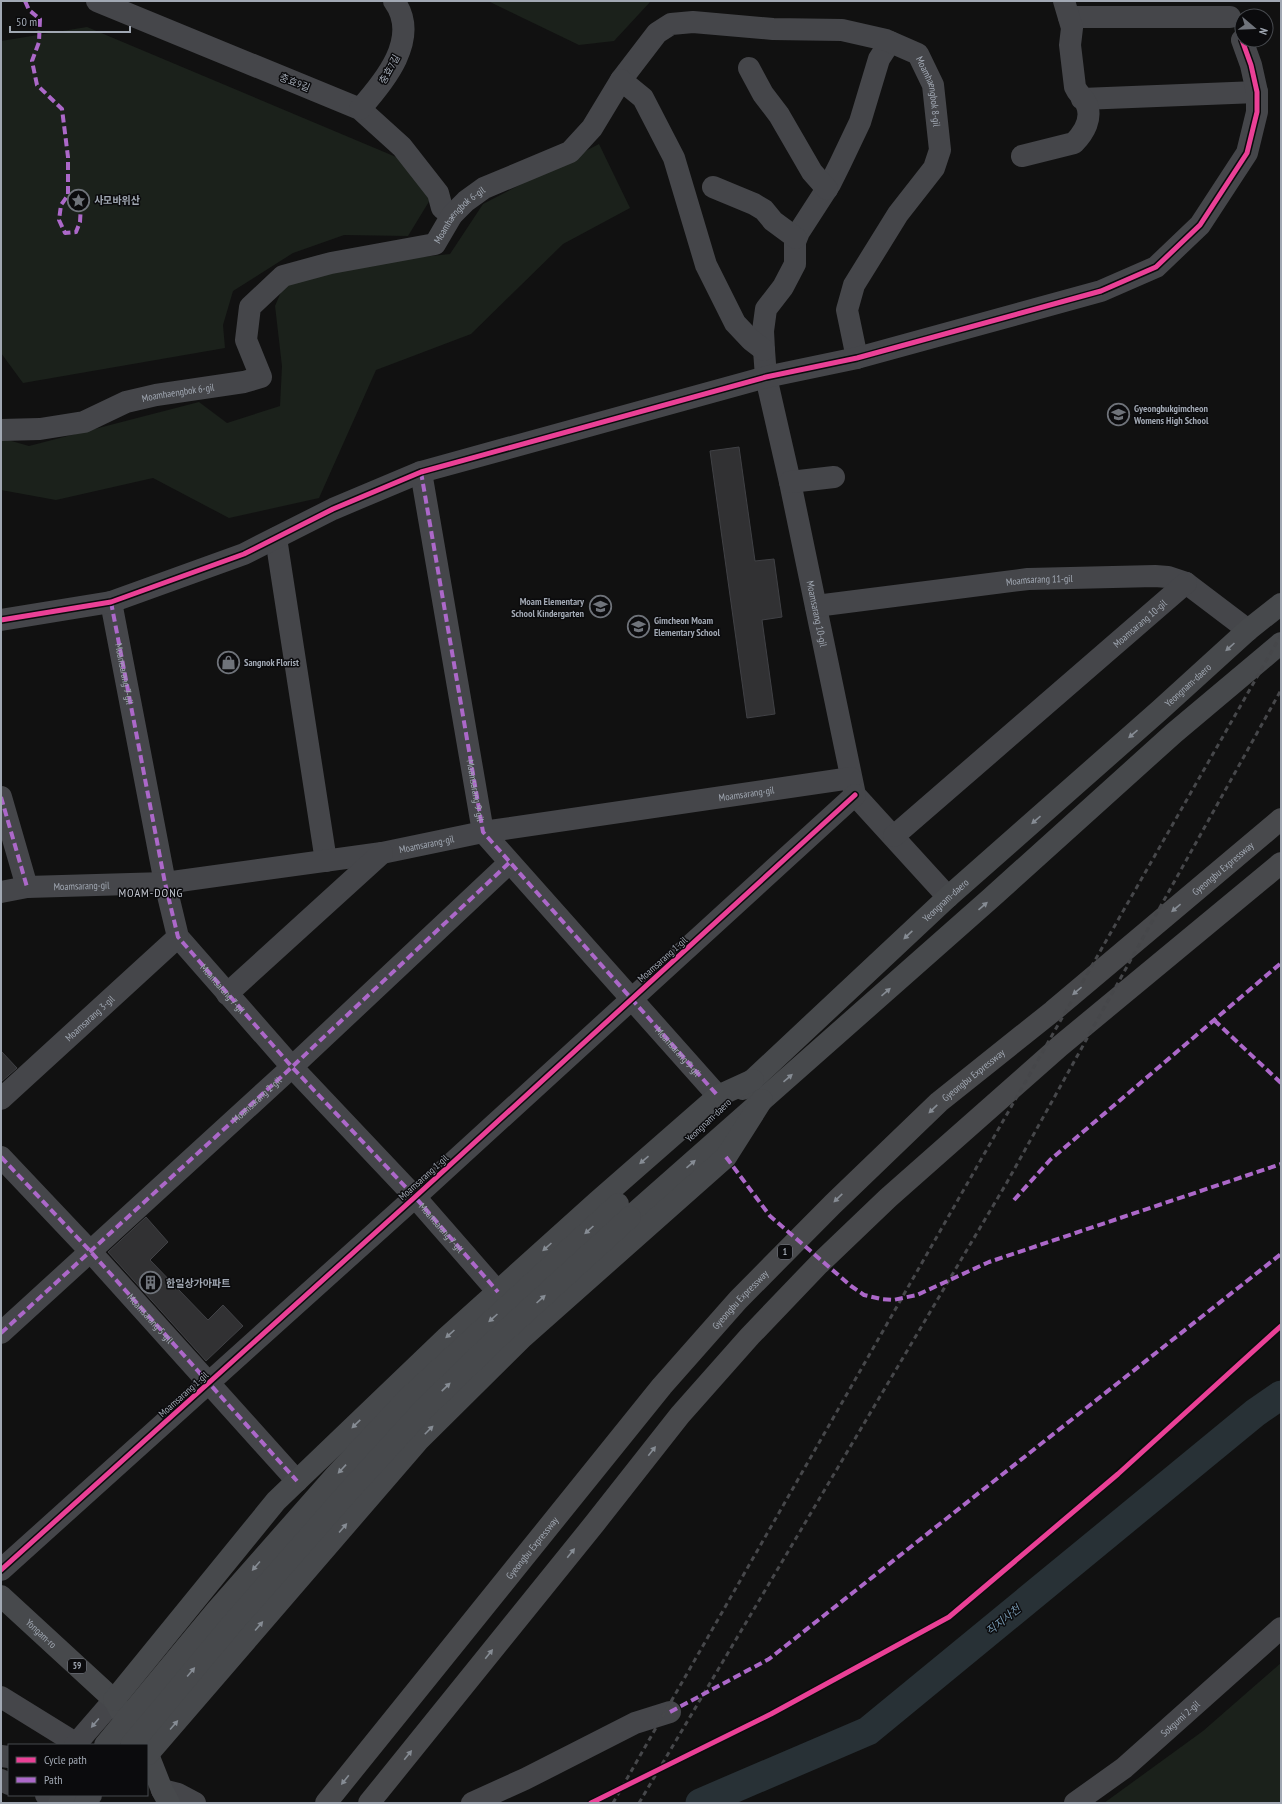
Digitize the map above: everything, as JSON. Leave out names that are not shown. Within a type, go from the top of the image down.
[{"type":"highway","name":"Gyeongbu Expressway","points":[[326,1803],[662,1386],[760,1278],[833,1204],[939,1102],[1053,1011],[1281,819]]},
{"type":"highway","points":[[369,1803],[595,1523],[680,1415],[750,1336],[819,1264],[888,1198],[1024,1077],[1281,863]]},
{"type":"main road","name":"Yeongnam-daero","points":[[624,1211],[753,1080],[948,897],[1160,710],[1248,630],[1281,604]]},
{"type":"main road","name":"Yeongnam-daero","points":[[624,1211],[762,1100],[991,898],[1174,733],[1281,643]]},
{"type":"main road","points":[[114,1700],[276,1501],[446,1338],[597,1202],[718,1096],[753,1080]]},
{"type":"main road","points":[[148,1744],[418,1441],[523,1337],[726,1157],[762,1100]]},
{"type":"main road","points":[[106,1744],[226,1600],[334,1476],[408,1398],[624,1211]]},
{"type":"main road","points":[[147,1744],[232,1624],[349,1491],[423,1410],[624,1211]]},
{"type":"main road","name":"Yongam-ro","points":[[1,1596],[114,1700],[140,1744]]},
{"type":"main road","name":"59","points":[[148,1761],[165,1797]]},
{"type":"street","name":"충효9길","points":[[97,1],[360,109],[402,147],[438,193],[442,208],[452,215]]},
{"type":"street","name":"충효7길","points":[[360,109],[382,84],[398,56],[403,30],[401,16],[394,1]]},
{"type":"street","points":[[1022,156],[1074,143],[1085,129],[1089,119],[1086,103],[1077,93],[1076,88],[1070,45],[1072,28],[1067,9],[1227,9],[1234,23]]},
{"type":"street","name":"Moamhaengbok 8-gil","points":[[621,80],[657,33],[671,24],[693,22],[773,29],[842,30],[890,42],[918,54],[933,85],[940,150],[934,168],[898,214],[854,285],[847,310],[857,358]]},
{"type":"street","points":[[713,187],[754,204],[764,210],[773,221],[796,238],[811,212],[827,189],[860,122],[879,59],[890,42]]},
{"type":"street","points":[[1,620],[111,602],[244,554],[333,509],[421,472],[766,377],[857,358],[1101,291],[1156,267],[1200,225],[1247,153],[1257,112],[1256,92],[1251,65],[1245,48]]},
{"type":"street","points":[[749,68],[763,94],[779,115],[812,172],[827,189]]},
{"type":"street","points":[[621,80],[642,98],[674,158],[706,265],[735,323],[751,340],[764,350]]},
{"type":"street","name":"Moamhaengbok 6-gil","points":[[1,430],[40,429],[84,422],[126,402],[156,394],[244,382],[261,377],[246,340],[250,307],[283,276],[331,263],[387,254],[435,244],[452,215],[466,201],[484,188],[570,152],[592,128],[621,80]]},
{"type":"street","points":[[1082,100],[1256,92]]},
{"type":"street","name":"Moamsarang 10-gil","points":[[796,238],[795,264],[783,287],[766,308],[763,332],[766,377],[790,482],[853,787]]},
{"type":"street","name":"Moamsarang 9-gil","points":[[421,472],[483,832],[718,1096]]},
{"type":"street","points":[[790,482],[834,477]]},
{"type":"street","points":[[276,538],[326,861]]},
{"type":"street","name":"Moamsarang 11-gil","points":[[816,606],[1028,579],[1155,576],[1168,577],[1186,583],[1248,630]]},
{"type":"street","name":"Moamsarang 10-gil","points":[[894,836],[1186,583]]},
{"type":"street","name":"Moamsarang 7-gil","points":[[111,602],[165,883],[178,937],[226,994],[292,1067],[415,1197],[498,1292]]},
{"type":"street","points":[[853,787],[948,897]]},
{"type":"street","name":"Moamsarang-gil","points":[[1,892],[27,887],[165,883],[382,853],[483,832],[853,787]]},
{"type":"street","name":"Moamsarang 1-gil","points":[[1,1570],[415,1197],[632,999],[853,787]]},
{"type":"street","points":[[1,797],[27,887]]},
{"type":"street","points":[[226,994],[382,853]]},
{"type":"street","name":"Moamsarang 2-gil","points":[[1,1333],[292,1067],[509,863]]},
{"type":"street","name":"Moamsarang 3-gil","points":[[1,1099],[178,937]]},
{"type":"street","name":"Moamsarang 5-gil","points":[[1,1158],[90,1251],[297,1482]]},
{"type":"street","name":"Sokgumi 2-gil","points":[[1075,1803],[1124,1768],[1281,1628]]},
{"type":"street","points":[[1,1697],[74,1744]]},
{"type":"street","points":[[77,1744],[114,1700]]},
{"type":"street","points":[[472,1803],[525,1779],[635,1723],[670,1712]]},
{"type":"street","points":[[165,1797],[178,1794],[195,1803]]},
{"type":"street","points":[[49,1796],[73,1803]]},
{"type":"shaded area","points":[[488,1],[651,1],[614,41],[579,45]]},
{"type":"shaded area","points":[[87,27],[408,162],[433,195],[408,236],[344,235],[293,253],[233,291],[223,325],[225,348],[23,383],[1,353],[1,41]]},
{"type":"shaded area","points":[[599,144],[630,208],[563,244],[471,334],[376,370],[319,498],[229,518],[153,478],[56,500],[1,490],[1,438],[29,446],[199,402],[227,423],[280,406],[282,366],[275,306],[287,278],[356,264],[450,254],[483,204]]},
{"type":"shaded area","points":[[1281,1663],[1281,1803],[1104,1803],[1203,1731]]},
{"type":"building","points":[[739,447],[755,561],[774,559],[782,617],[762,620],[775,714],[747,718],[710,451]]},
{"type":"building","points":[[1,1051],[17,1068],[1,1082]]},
{"type":"building","name":"한일상가아파트","points":[[146,1217],[168,1242],[150,1260],[208,1320],[223,1305],[243,1326],[206,1361],[108,1252]]},
{"type":"waterway","name":"직지사천","points":[[700,1803],[868,1731],[1255,1413],[1281,1395]]},
{"type":"railway","points":[[613,1803],[1281,635]]},
{"type":"railway","points":[[639,1803],[1006,1184],[1281,690]]},
{"type":"marked path","points":[[25,1],[29,10],[40,19],[39,42],[32,61],[37,85],[62,109],[68,157],[68,195],[61,205],[59,220],[65,233],[76,232],[80,222],[81,205],[68,195]]},
{"type":"marked path","points":[[421,472],[483,832],[718,1096]]},
{"type":"marked path","points":[[111,602],[165,883],[178,937],[292,1067],[415,1197],[498,1292]]},
{"type":"marked path","points":[[1,797],[27,887]]},
{"type":"marked path","points":[[1,1333],[292,1067],[509,863]]},
{"type":"marked path","points":[[1014,1200],[1050,1160],[1281,963]]},
{"type":"marked path","points":[[1214,1020],[1281,1083]]},
{"type":"marked path","points":[[1,1157],[90,1251],[297,1481]]},
{"type":"marked path","points":[[726,1157],[770,1216],[851,1286],[864,1295],[893,1300],[917,1295],[989,1262],[1281,1164]]},
{"type":"marked path","points":[[670,1712],[769,1659],[1281,1254]]},
{"type":"cycle path","points":[[1,620],[111,602],[244,554],[333,509],[421,472],[766,377],[857,358],[1101,291],[1156,267],[1200,225],[1247,153],[1257,112],[1257,92],[1251,65],[1245,48]]},
{"type":"cycle path","points":[[1,1570],[415,1197],[855,795]]},
{"type":"cycle path","points":[[591,1803],[771,1714],[949,1617],[1118,1474],[1281,1326]]},
{"type":"place","name":"사모바위산","points":[[79,200]]},
{"type":"place","name":"Gyeongbukgimcheon Womens High School","points":[[1118,414]]},
{"type":"place","name":"Moam Elementary School Kindergarten","points":[[600,607]]},
{"type":"place","name":"Gimcheon Moam Elementary School","points":[[638,626]]},
{"type":"place","name":"Sangnok Florist","points":[[229,662]]},
{"type":"place","name":"한일상가아파트","points":[[151,1283]]},
{"type":"district","name":"MOAM-DONG","points":[[151,893]]}]
